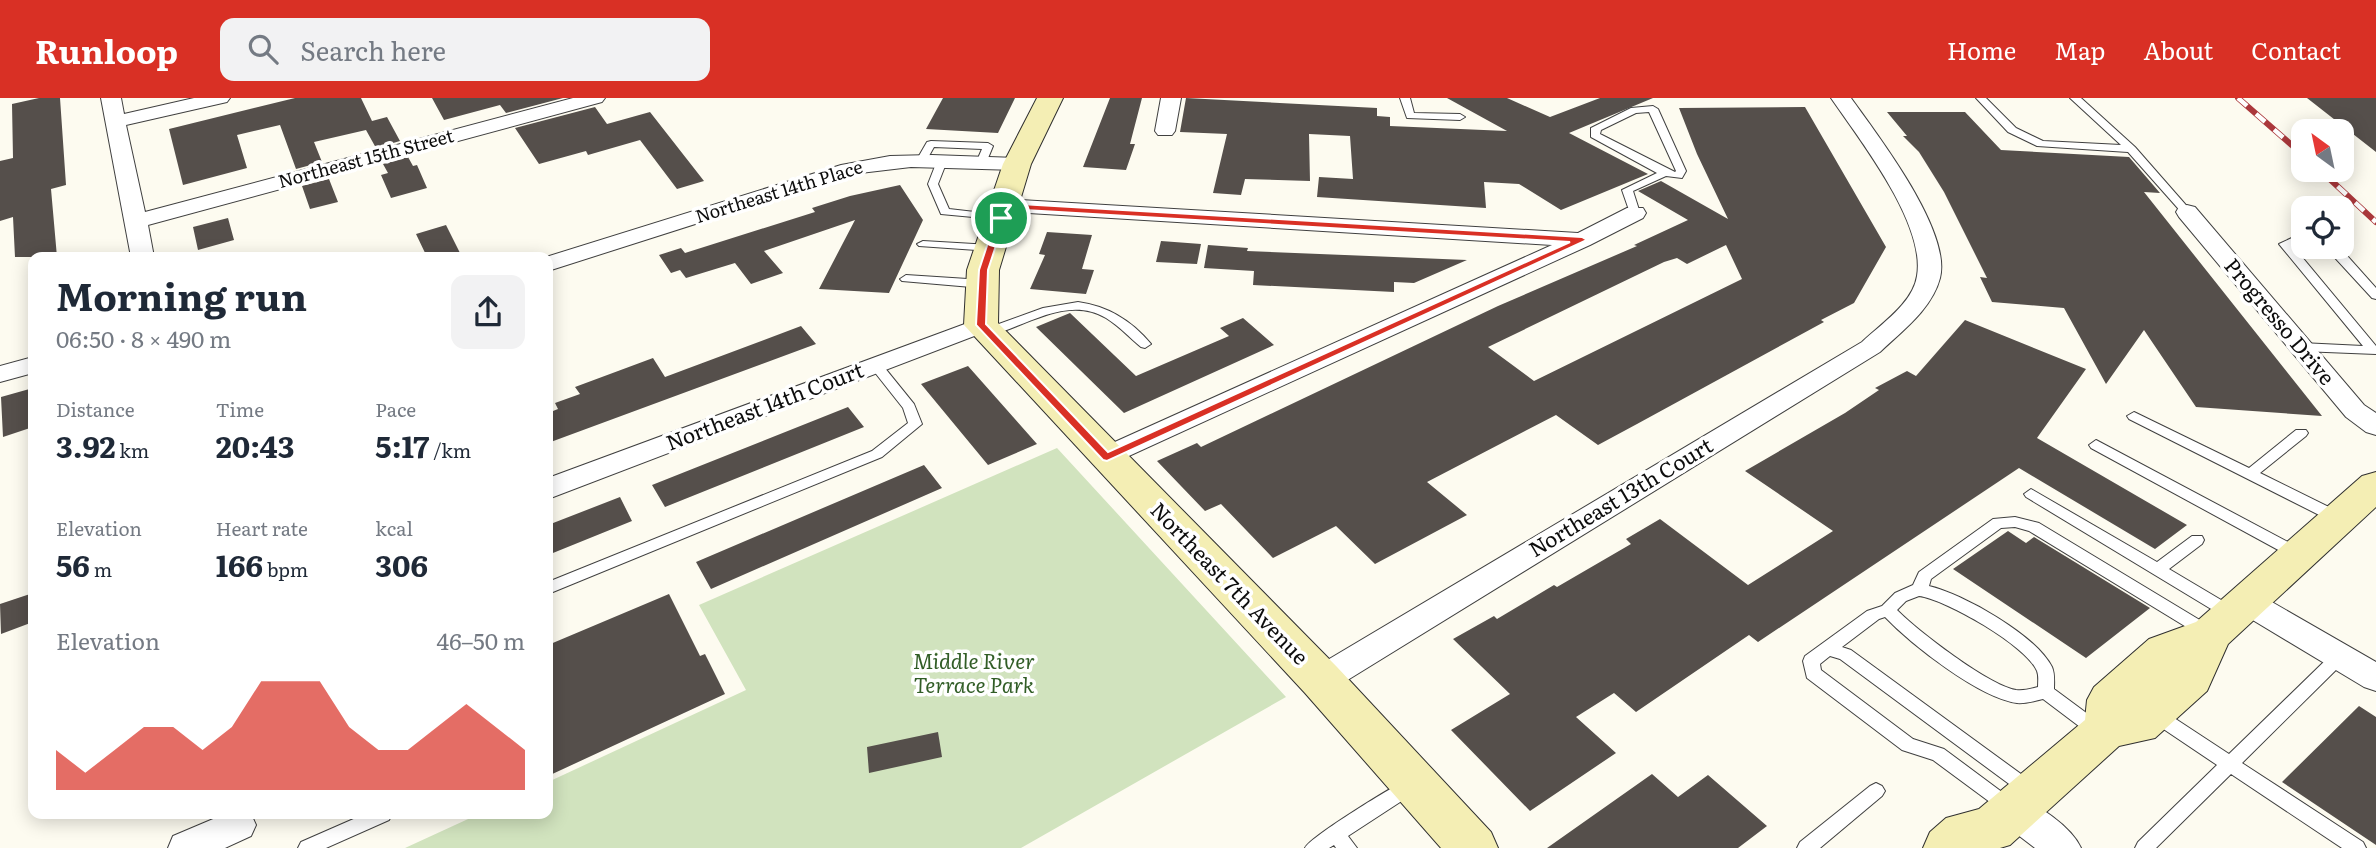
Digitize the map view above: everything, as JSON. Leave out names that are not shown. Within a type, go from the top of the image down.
[{"type":"street","points":[[111,98],[142,252]]},
{"type":"street","points":[[115,122],[220,98]]},
{"type":"street","points":[[985,329],[983,270],[1017,164],[1050,98]]},
{"type":"street","points":[[1165,131],[1171,98]]},
{"type":"street","name":"Northeast 13th Court","points":[[1321,680],[1871,347],[1914,306],[1928,277],[1927,239],[1890,169],[1841,98]]},
{"type":"street","name":"Northeast 15th Street","points":[[136,221],[585,99]]},
{"type":"street","name":"Northeast 14th Place","points":[[553,262],[848,169],[880,162],[1017,164]]},
{"type":"street","points":[[1003,212],[1582,240]]},
{"type":"street","name":"Progresso Drive","points":[[2187,212],[2355,411],[2376,426]]},
{"type":"street","points":[[1107,457],[1582,240],[1635,213]]},
{"type":"street","name":"Northeast 7th Avenue","points":[[985,329],[1321,680],[1473,848]]},
{"type":"street","name":"Northeast 14th Court","points":[[553,487],[875,365],[985,329]]},
{"type":"street","points":[[0,374],[28,366]]},
{"type":"street","points":[[2105,731],[2110,700],[2165,651],[2230,617],[2376,485]]},
{"type":"street","points":[[2230,617],[2339,657],[2376,678]]},
{"type":"street","points":[[1996,826],[2105,731],[2139,724],[2190,678],[2230,617]]},
{"type":"street","points":[[1996,826],[2063,848]]},
{"type":"street","points":[[186,848],[239,829]]},
{"type":"lane","points":[[1405,98],[1410,116],[1460,117]]},
{"type":"lane","points":[[1981,98],[2012,130],[2041,144],[2131,149]]},
{"type":"lane","points":[[2075,98],[2131,149],[2187,212]]},
{"type":"lane","points":[[1635,213],[1627,190],[1665,173],[1678,176],[1681,171],[1653,109],[1634,110],[1596,128],[1595,135],[1665,173]]},
{"type":"lane","points":[[932,161],[933,184],[945,212],[1003,212]]},
{"type":"lane","points":[[923,244],[991,248]]},
{"type":"lane","points":[[2298,259],[2374,350]]},
{"type":"lane","points":[[2346,259],[2376,295]]},
{"type":"lane","points":[[906,279],[983,284]]},
{"type":"lane","points":[[985,329],[1060,307],[1082,305],[1105,312],[1145,344]]},
{"type":"lane","points":[[2301,347],[2374,350]]},
{"type":"lane","points":[[553,586],[877,454],[915,424],[909,407],[875,365]]},
{"type":"lane","points":[[2134,416],[2339,518]]},
{"type":"lane","points":[[2250,474],[2301,433]]},
{"type":"lane","points":[[2096,445],[2299,555]]},
{"type":"lane","points":[[2031,494],[2158,570],[2230,617]]},
{"type":"lane","points":[[1920,589],[1924,576],[1998,523],[2015,522],[2034,527],[2230,617]]},
{"type":"lane","points":[[2158,570],[2197,540]]},
{"type":"lane","points":[[1996,826],[1938,754],[1908,745],[1813,673],[1811,661],[1873,615],[1888,610],[1898,597],[1920,589],[1949,597],[2032,651],[2045,669],[2046,692]]},
{"type":"lane","points":[[1888,610],[1904,628],[1998,691],[2017,697],[2046,692],[2105,731]]},
{"type":"lane","points":[[1828,649],[1845,654],[1957,736],[1996,826]]},
{"type":"lane","points":[[2144,848],[2339,657]]},
{"type":"lane","points":[[2152,712],[2357,848]]},
{"type":"lane","points":[[1938,754],[1957,736]]},
{"type":"lane","points":[[1314,848],[1342,841],[1415,783]]},
{"type":"lane","points":[[1806,848],[1876,791]]},
{"type":"lane","points":[[307,848],[372,819]]},
{"type":"green space","name":"Middle River Terrace Park","points":[[1057,448],[1286,697],[1021,848],[405,848],[468,819],[553,819],[553,780],[746,690],[699,605]]},
{"type":"building","points":[[39,98],[60,98],[66,185],[51,189],[57,252],[28,252],[28,257],[15,257],[13,217],[0,221],[0,161],[13,158],[12,104]]},
{"type":"building","points":[[295,98],[361,98],[372,121],[387,117],[400,141],[376,148],[366,130],[314,142],[322,162],[296,169],[280,125],[237,135],[247,168],[183,185],[169,129]]},
{"type":"building","points":[[432,98],[563,98],[506,113],[500,105],[444,120]]},
{"type":"building","points":[[943,98],[1015,98],[998,133],[926,129]]},
{"type":"building","points":[[1110,98],[1142,98],[1130,144],[1135,144],[1126,170],[1083,167]]},
{"type":"building","points":[[1186,98],[1377,108],[1377,116],[1390,117],[1390,126],[1507,131],[1447,98],[1507,98],[1550,117],[1600,98],[1653,98],[1569,133],[1648,174],[1561,210],[1519,184],[1484,182],[1486,208],[1317,197],[1319,177],[1353,179],[1350,136],[1309,134],[1310,181],[1245,179],[1241,195],[1213,193],[1227,134],[1180,132]]},
{"type":"building","points":[[2307,98],[2376,98],[2376,152],[2354,135],[2354,119],[2334,119]]},
{"type":"building","points":[[595,107],[607,124],[650,112],[704,181],[677,189],[640,140],[588,155],[586,151],[539,164],[515,128]]},
{"type":"building","points":[[1805,107],[1886,247],[1854,303],[1598,445],[1556,415],[1427,482],[1467,515],[1375,564],[1336,526],[1273,558],[1221,504],[1205,511],[1157,461],[1197,443],[1201,447],[1498,306],[1637,246],[1634,245],[1688,220],[1638,191],[1661,181],[1728,219],[1697,154],[1679,108]],"holes":[[[1726,245],[1742,279],[1534,381],[1488,347],[1677,258],[1687,264]]]},
{"type":"building","points":[[1887,112],[1965,112],[2001,150],[2129,157],[2160,193],[2144,192],[2322,416],[2196,407],[2144,330],[2106,384],[2064,308],[1992,302],[1980,277],[1987,278],[1944,192],[1919,152],[1903,136],[1907,136]]},
{"type":"building","points":[[408,157],[413,166],[417,165],[427,188],[391,198],[381,175],[388,173],[383,164]]},
{"type":"building","points":[[329,179],[338,202],[310,209],[302,186]]},
{"type":"building","points":[[900,185],[923,220],[889,293],[819,289],[855,220],[764,251],[783,273],[751,284],[735,263],[686,278],[680,270],[671,273],[659,255],[681,248],[685,253],[815,212],[812,208]]},
{"type":"building","points":[[228,218],[234,240],[198,250],[193,227]]},
{"type":"building","points":[[446,225],[460,252],[425,252],[416,234]]},
{"type":"building","points":[[1047,232],[1092,235],[1082,269],[1094,270],[1086,294],[1030,289],[1045,255],[1039,254]]},
{"type":"building","points":[[1161,241],[1201,244],[1197,264],[1156,262]]},
{"type":"building","points":[[1208,245],[1248,248],[1247,251],[1467,260],[1414,283],[1394,282],[1394,292],[1253,285],[1254,271],[1204,268]]},
{"type":"building","points":[[1070,313],[1136,376],[1229,336],[1220,328],[1243,318],[1274,345],[1124,413],[1036,327]]},
{"type":"building","points":[[1965,320],[2086,369],[2037,438],[2187,525],[2155,549],[2019,468],[1758,642],[1749,635],[1636,712],[1614,693],[1576,717],[1616,753],[1530,811],[1451,730],[1510,694],[1453,639],[1494,616],[1497,619],[1554,585],[1557,587],[1631,544],[1626,539],[1660,519],[1748,585],[1833,531],[1745,471],[1845,413],[1879,390],[1875,388],[1907,371],[1916,376]]},
{"type":"building","points":[[801,326],[816,344],[553,441],[553,411],[558,409],[555,403],[580,394],[575,387],[653,358],[665,377]]},
{"type":"building","points":[[968,366],[1037,444],[988,465],[921,384]]},
{"type":"building","points":[[28,389],[28,429],[3,437],[1,397]]},
{"type":"building","points":[[848,407],[864,427],[665,507],[652,485]]},
{"type":"building","points":[[924,465],[942,488],[711,589],[696,562]]},
{"type":"building","points":[[620,497],[632,521],[553,553],[553,523]]},
{"type":"building","points":[[2008,531],[2026,543],[2034,537],[2150,608],[2086,658],[1953,569]]},
{"type":"building","points":[[669,594],[700,656],[705,654],[725,694],[553,774],[553,643]]},
{"type":"building","points":[[28,595],[28,624],[1,634],[0,604]]},
{"type":"building","points":[[2359,706],[2376,717],[2376,845],[2282,782]]},
{"type":"building","points":[[938,732],[942,757],[869,773],[867,747]]},
{"type":"building","points":[[1652,774],[1678,797],[1708,775],[1767,826],[1738,848],[1547,848]]},
{"type":"railway","points":[[2238,98],[2291,144]]},
{"type":"railway","points":[[2333,182],[2376,222]]},
{"type":"route","points":[[1005,206],[1582,240],[1107,457],[981,325],[983,270],[1001,218],[1005,206]]}]
